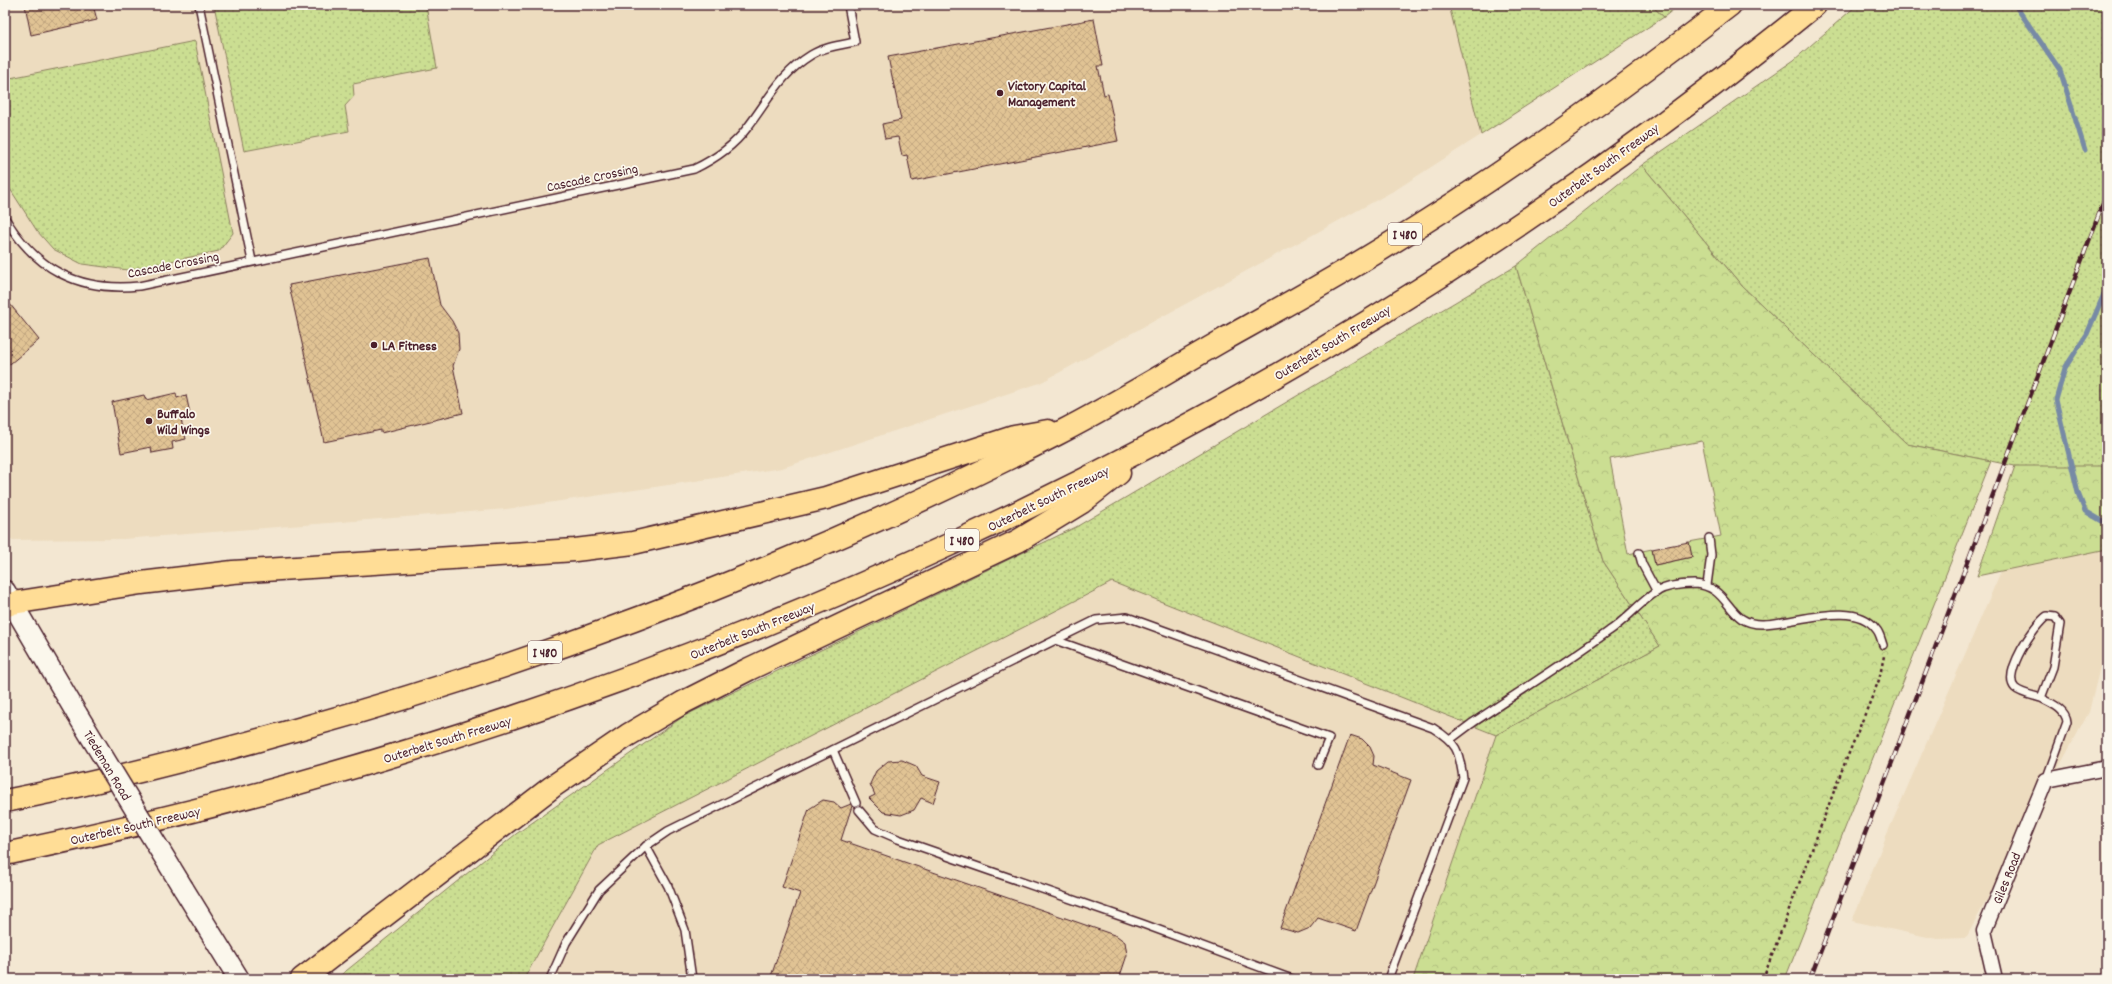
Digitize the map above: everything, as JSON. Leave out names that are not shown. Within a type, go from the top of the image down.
[{"type":"highway","name":"I 480","points":[[5,801],[121,776],[258,740],[351,714],[516,662],[633,621],[812,549],[907,507],[1061,433],[1375,254],[1491,179],[1658,61],[1730,5]]},
{"type":"highway","name":"Outerbelt South Freeway","points":[[5,854],[178,816],[345,770],[473,732],[640,674],[757,629],[963,540],[1051,497],[1161,440],[1319,351],[1449,271],[1610,161],[1699,95],[1815,5]]},
{"type":"highway","points":[[8,600],[232,572],[575,550],[634,543],[833,496],[1014,437],[1048,431],[1061,433]]},
{"type":"highway","points":[[302,979],[552,787],[628,735],[684,702],[743,672],[1018,541],[1082,502],[1161,440]]},
{"type":"main road","name":"Tiedeman Road","points":[[8,600],[239,979]]},
{"type":"street","points":[[2046,780],[2107,768]]},
{"type":"street","name":"Giles Road","points":[[1995,979],[1984,931],[2046,780]]},
{"type":"lane","points":[[199,5],[252,261]]},
{"type":"lane","name":"Cascade Crossing","points":[[5,218],[25,246],[38,259],[54,271],[77,281],[94,285],[120,288],[139,286],[694,169],[711,161],[727,150],[746,129],[778,83],[793,68],[812,54],[830,47],[855,42],[848,5]]},
{"type":"lane","points":[[1708,585],[1711,555],[1709,538]]},
{"type":"lane","points":[[1639,553],[1642,564],[1657,592]]},
{"type":"lane","points":[[1451,739],[1610,630],[1657,592],[1676,586],[1708,585],[1719,592],[1732,611],[1743,620],[1763,624],[1831,615],[1853,614],[1866,620],[1876,628],[1883,645]]},
{"type":"lane","points":[[2040,698],[2052,667],[2060,624],[2055,617],[2047,616],[2040,620],[2024,642],[2013,670],[2012,683],[2015,689],[2057,706],[2066,716],[2067,722],[2046,780]]},
{"type":"lane","points":[[550,979],[566,943],[599,890],[646,846],[668,831],[1096,620],[1127,617],[1433,728],[1451,739],[1460,758],[1463,778],[1388,979]]},
{"type":"lane","points":[[1055,640],[1329,738],[1318,765]]},
{"type":"lane","points":[[833,750],[856,802]]},
{"type":"lane","points":[[859,810],[875,829],[898,839],[1143,924],[1292,979]]},
{"type":"lane","points":[[646,846],[668,886],[685,930],[692,979]]},
{"type":"path","points":[[1763,979],[1840,777],[1879,680],[1884,657],[1883,645]]},
{"type":"shaded area","points":[[5,5],[1653,5],[1664,17],[1397,189],[1040,383],[782,468],[507,509],[123,539],[5,540]]},
{"type":"shaded area","points":[[2107,467],[2107,638],[2089,712],[1966,938],[1937,939],[1852,921],[1887,834],[2044,472]]},
{"type":"shaded area","points":[[1112,582],[1496,735],[1413,979],[524,979],[598,845]]},
{"type":"green space","points":[[214,5],[426,5],[437,68],[353,84],[354,96],[345,106],[349,131],[244,151]]},
{"type":"green space","points":[[1449,5],[1651,5],[1664,17],[1481,135]]},
{"type":"green space","points":[[1651,5],[1679,5],[1664,17]]},
{"type":"green space","points":[[1857,5],[2107,5],[2107,467],[2044,472],[1907,444],[1742,286],[1642,165],[1794,60]]},
{"type":"green space","points":[[195,41],[233,233],[219,251],[128,270],[82,264],[53,249],[37,231],[5,181],[5,79]]},
{"type":"green space","points":[[1642,165],[1742,286],[1907,444],[1991,461],[1785,979],[1413,979],[1496,735],[1660,646],[1603,561],[1516,266]],"holes":[[[1702,441],[1721,536],[1689,542],[1692,557],[1655,565],[1652,549],[1628,554],[1610,459]]]},
{"type":"green space","points":[[1516,266],[1603,561],[1660,646],[1496,735],[1112,582],[598,845],[524,979],[336,979],[516,834],[684,716],[1076,527]]},
{"type":"green space","points":[[2015,466],[2107,466],[2107,549],[1977,576]]},
{"type":"building","points":[[25,5],[93,5],[97,20],[31,35]]},
{"type":"building","points":[[1094,19],[1103,66],[1098,66],[1104,95],[1108,94],[1118,141],[912,181],[907,155],[902,156],[898,137],[885,139],[882,124],[901,120],[888,57]]},
{"type":"building","points":[[430,258],[440,305],[452,321],[458,333],[459,349],[453,366],[463,413],[381,433],[381,430],[324,442],[289,285]]},
{"type":"building","points":[[5,298],[39,340],[5,368]]},
{"type":"building","points":[[176,393],[177,398],[186,395],[191,418],[181,420],[186,439],[172,442],[173,449],[152,453],[151,447],[121,453],[112,402],[144,395],[146,400]]},
{"type":"building","points":[[1689,542],[1692,557],[1655,565],[1652,549]]},
{"type":"building","points":[[1350,735],[1362,739],[1370,747],[1374,756],[1373,765],[1411,780],[1356,931],[1318,918],[1310,928],[1298,933],[1280,928]]},
{"type":"building","points":[[902,760],[916,766],[922,776],[940,782],[933,803],[921,798],[914,810],[901,815],[883,812],[869,798],[875,795],[870,784],[876,771],[888,761]]},
{"type":"building","points":[[823,800],[834,802],[841,808],[851,804],[852,806],[841,840],[1117,936],[1125,942],[1127,955],[1119,979],[770,979],[800,893],[782,887],[809,809]]},
{"type":"waterway","points":[[2015,5],[2060,70],[2085,150]]},
{"type":"waterway","points":[[2107,287],[2087,334],[2065,368],[2056,400],[2078,493],[2085,511],[2102,521],[2107,520]]},
{"type":"railway","points":[[1810,979],[2107,193]]},
{"type":"place","name":"Victory Capital Management","points":[[1000,93]]},
{"type":"place","name":"LA Fitness","points":[[374,345]]},
{"type":"place","name":"Buffalo Wild Wings","points":[[149,421]]}]
